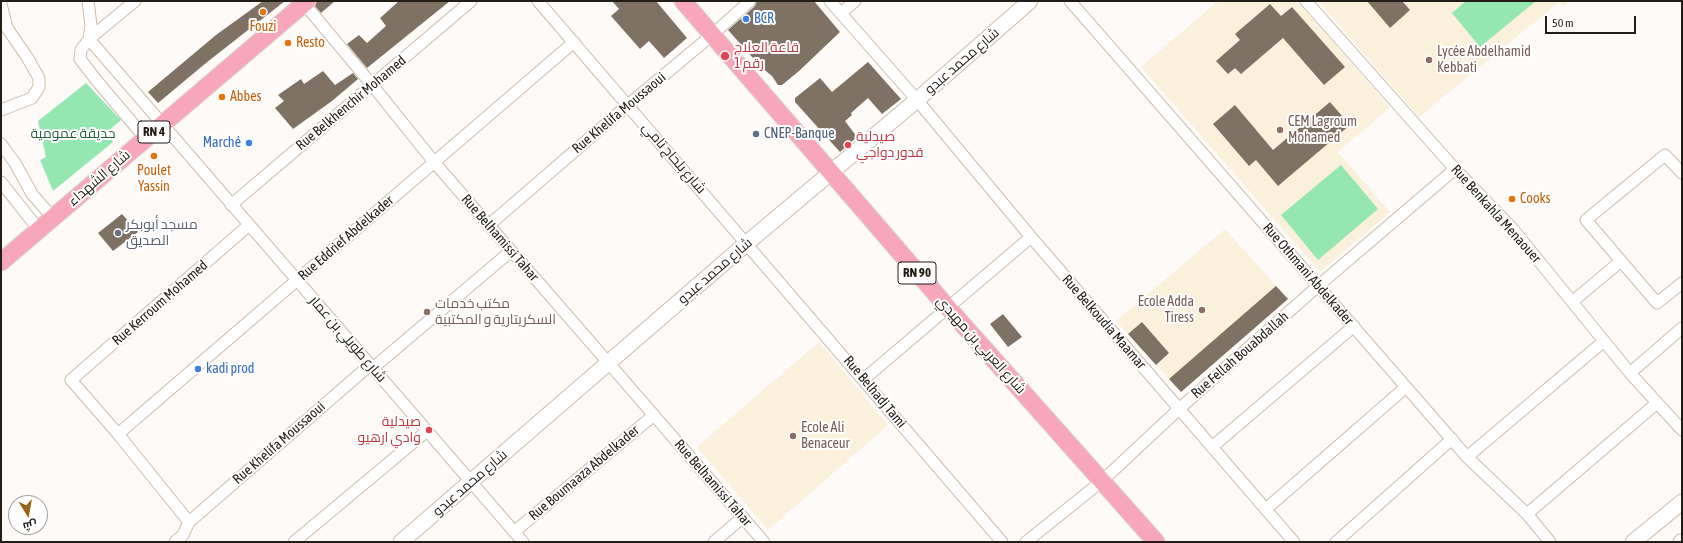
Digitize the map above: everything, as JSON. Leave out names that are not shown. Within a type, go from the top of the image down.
[{"type":"main road","name":"شارع العربي بن مهيدي","points":[[683,1],[948,308],[1156,542]]},
{"type":"main road","name":"شارع الشهداء","points":[[1,262],[304,2]]},
{"type":"street","points":[[88,1],[91,25],[89,39]]},
{"type":"street","points":[[135,1],[89,39],[81,50],[80,59],[106,92],[146,138]]},
{"type":"street","name":"Rue Belkhenchir Mohamed","points":[[231,205],[373,86],[471,1]]},
{"type":"street","name":"شارع بلحاج تامي","points":[[538,1],[747,243]]},
{"type":"street","name":"Rue Khelifa Moussaoui","points":[[489,225],[750,1]]},
{"type":"street","name":"Rue Belkoudia Maamar","points":[[830,1],[917,100],[1031,237],[1294,542]]},
{"type":"street","points":[[841,13],[855,1]]},
{"type":"street","name":"شارع محمد عبدو","points":[[401,542],[747,243],[917,100],[1030,1]]},
{"type":"street","name":"Rue Othmani Abdelkader","points":[[1070,1],[1467,457],[1527,514],[1550,542]]},
{"type":"street","name":"Rue Benkahla Menaouer","points":[[1306,1],[1455,170],[1512,228],[1630,373],[1657,402],[1680,423]]},
{"type":"street","name":"Rue Belhamissi Tahar","points":[[304,2],[434,162],[764,542]]},
{"type":"street","points":[[1,4],[7,28],[27,57],[39,78],[39,87],[32,98],[1,110]]},
{"type":"street","name":"شارع طويلي بن عمار","points":[[89,39],[523,542]]},
{"type":"street","name":"Rue Eddrief Abdelkader","points":[[118,434],[574,42]]},
{"type":"street","points":[[1,144],[15,163],[32,194],[53,218]]},
{"type":"street","points":[[1682,173],[1665,155],[1586,220],[1657,303],[1682,283]]},
{"type":"street","name":"Rue Fellah Bouabdallah","points":[[1026,542],[1102,481],[1179,409],[1318,286],[1455,170]]},
{"type":"street","points":[[1,182],[39,230]]},
{"type":"street","name":"Rue Kerroum Mohamed","points":[[118,434],[71,380],[249,225]]},
{"type":"street","points":[[864,379],[1031,237]]},
{"type":"street","name":"Rue Belhadj Tami","points":[[747,243],[1002,542]]},
{"type":"street","name":"Rue Khelifa Moussaoui","points":[[175,542],[183,535],[189,522],[371,367],[511,251]]},
{"type":"street","points":[[1572,302],[1621,261]]},
{"type":"street","points":[[1212,447],[1354,326]]},
{"type":"street","points":[[1630,373],[1682,328]]},
{"type":"street","points":[[1467,457],[1604,341]]},
{"type":"street","points":[[1266,509],[1406,387]]},
{"type":"street","points":[[1527,514],[1657,402]]},
{"type":"street","name":"Rue Boumaaza Abdelkader","points":[[514,532],[654,415]]},
{"type":"street","points":[[294,542],[427,431]]},
{"type":"street","points":[[118,434],[189,522]]},
{"type":"street","points":[[1336,542],[1452,440]]},
{"type":"street","points":[[1633,542],[1682,502]]},
{"type":"street","points":[[714,542],[743,517]]},
{"type":"shaded area","name":"CEM Lagroum Mohamed","points":[[1218,1],[1297,1],[1390,107],[1338,152],[1390,212],[1320,272],[1141,67]]},
{"type":"shaded area","name":"Lycée Abdelhamid Kebbati","points":[[1318,1],[1570,1],[1563,7],[1559,2],[1419,117]]},
{"type":"shaded area","name":"Ecole Adda Tiress","points":[[1225,229],[1288,299],[1181,392],[1116,321]]},
{"type":"shaded area","name":"Ecole Ali Benaceur","points":[[819,342],[888,425],[768,530],[697,447]]},
{"type":"green space","points":[[1466,1],[1536,1],[1480,47],[1452,13]]},
{"type":"green space","name":"حديقة عمومية","points":[[86,83],[121,120],[106,133],[113,142],[53,191],[40,160],[46,157],[38,121]]},
{"type":"green space","points":[[1341,165],[1378,209],[1318,260],[1281,215]]},
{"type":"building","points":[[263,1],[285,1],[158,103],[148,92],[216,35]]},
{"type":"building","points":[[317,1],[335,1],[321,13],[315,6]]},
{"type":"building","points":[[399,1],[450,1],[367,68],[347,44],[359,35],[367,43],[386,26],[380,18]]},
{"type":"building","points":[[612,1],[656,1],[687,38],[664,58],[649,41],[640,49],[611,16],[619,9]]},
{"type":"building","points":[[757,1],[814,1],[840,32],[799,71],[782,85],[778,85],[772,76],[761,67],[728,30],[755,6]]},
{"type":"building","points":[[1367,1],[1402,1],[1410,10],[1390,28]]},
{"type":"building","points":[[1270,4],[1281,16],[1292,7],[1345,67],[1324,85],[1283,38],[1241,74],[1235,68],[1228,74],[1216,61],[1240,40],[1235,34]]},
{"type":"building","points":[[868,62],[901,99],[882,114],[868,98],[851,113],[852,115],[845,121],[857,137],[840,152],[795,102],[795,98],[820,78],[832,92]]},
{"type":"building","points":[[323,71],[335,85],[353,73],[358,79],[332,101],[293,129],[275,108],[284,101],[278,95],[301,79],[304,84]]},
{"type":"building","points":[[1330,102],[1350,125],[1278,186],[1256,160],[1249,166],[1213,124],[1235,105],[1273,150]]},
{"type":"building","name":"مسجد أبوبكر الصديق","points":[[122,214],[138,232],[113,251],[98,233]]},
{"type":"building","points":[[1276,286],[1288,299],[1181,392],[1169,379]]},
{"type":"building","points":[[1003,314],[1022,337],[1008,347],[990,324]]},
{"type":"building","points":[[1142,322],[1169,353],[1156,365],[1128,334]]},
{"type":"place","name":"Fouzi","points":[[263,12]]},
{"type":"place","name":"BCR","points":[[746,19]]},
{"type":"place","name":"Resto","points":[[288,43]]},
{"type":"place","name":"قاعة العلاج رقم 1","points":[[725,56]]},
{"type":"place","name":"Lycée Abdelhamid Kebbati","points":[[1429,60]]},
{"type":"place","name":"Abbes","points":[[222,97]]},
{"type":"place","name":"CEM Lagroum Mohamed","points":[[1280,130]]},
{"type":"place","name":"CNEP-Banque","points":[[756,134]]},
{"type":"place","name":"Marché","points":[[249,143]]},
{"type":"place","name":"صيدلية قدور دواجي","points":[[848,145]]},
{"type":"place","name":"Poulet Yassin","points":[[154,156]]},
{"type":"place","name":"Cooks","points":[[1512,199]]},
{"type":"place","name":"مسجد أبوبكر الصديق","points":[[118,233]]},
{"type":"place","name":"Ecole Adda Tiress","points":[[1202,310]]},
{"type":"place","name":"مكتب خدمات السكريتارية و المكتبية","points":[[427,312]]},
{"type":"place","name":"kadi prod","points":[[198,369]]},
{"type":"place","name":"صيدلية وادي ارهيو","points":[[429,430]]},
{"type":"place","name":"Ecole Ali Benaceur","points":[[793,436]]}]
